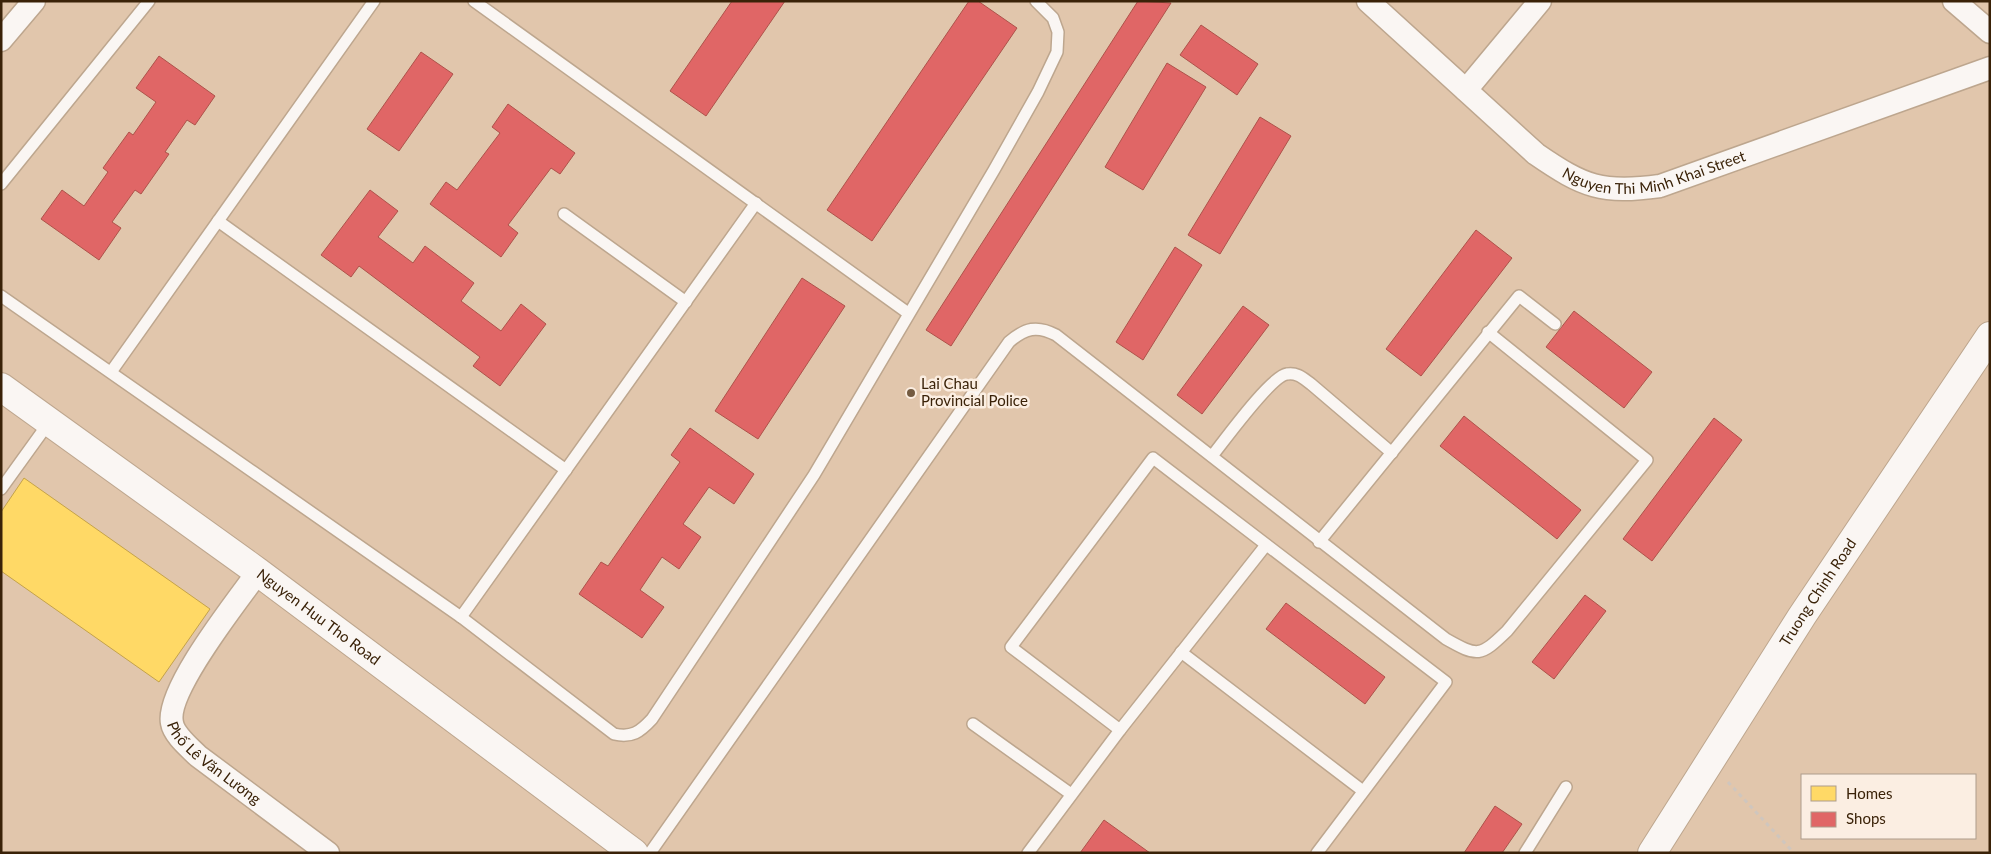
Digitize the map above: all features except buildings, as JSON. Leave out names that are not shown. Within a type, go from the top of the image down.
[{"type":"street","points":[[1,40],[34,1]]},
{"type":"street","name":"Nguyen Thi Minh Khai Street","points":[[1368,1],[1536,154],[1566,175],[1589,185],[1608,190],[1631,190],[1660,186],[1705,172],[1990,68]]},
{"type":"street","points":[[1466,90],[1540,1]]},
{"type":"street","points":[[1954,1],[1990,32]]},
{"type":"street","name":"Truong Chinh Road","points":[[1652,853],[1709,761],[1913,448],[1990,336]]},
{"type":"street","name":"Nguyen Huu Tho Road","points":[[1,387],[258,572],[634,853]]},
{"type":"street","name":"Phố Lê Văn Lương","points":[[258,572],[188,675],[174,705],[172,723],[182,740],[198,756],[328,853]]},
{"type":"lane","points":[[1,184],[149,1]]},
{"type":"lane","points":[[111,372],[374,1]]},
{"type":"lane","points":[[474,1],[908,313]]},
{"type":"lane","points":[[1,296],[462,617],[614,734],[626,736],[641,732],[696,656],[814,476],[1038,92],[1057,52],[1058,32],[1053,18],[1036,1]]},
{"type":"lane","points":[[462,617],[756,203]]},
{"type":"lane","points":[[564,214],[686,302]]},
{"type":"lane","points":[[218,221],[566,470]]},
{"type":"lane","points":[[1319,542],[1519,296],[1555,324]]},
{"type":"lane","points":[[650,853],[1003,350],[1020,333],[1032,328],[1044,329],[1056,335],[1319,542],[1446,639],[1470,652],[1482,652],[1507,631],[1647,460],[1488,332]]},
{"type":"lane","points":[[1212,456],[1270,384],[1284,374],[1291,373],[1298,375],[1311,384],[1392,454]]},
{"type":"lane","points":[[1,489],[50,421]]},
{"type":"lane","points":[[1120,730],[1011,646],[1153,458],[1446,682],[1316,853]]},
{"type":"lane","points":[[1028,853],[1120,730],[1266,545]]},
{"type":"lane","points":[[1181,652],[1362,791]]},
{"type":"lane","points":[[973,724],[1071,794]]},
{"type":"lane","points":[[1525,853],[1566,787]]},
{"type":"path","points":[[1709,761],[1794,853]]},
{"type":"place","name":"Lai Chau Provincial Police","points":[[911,393]]}]
